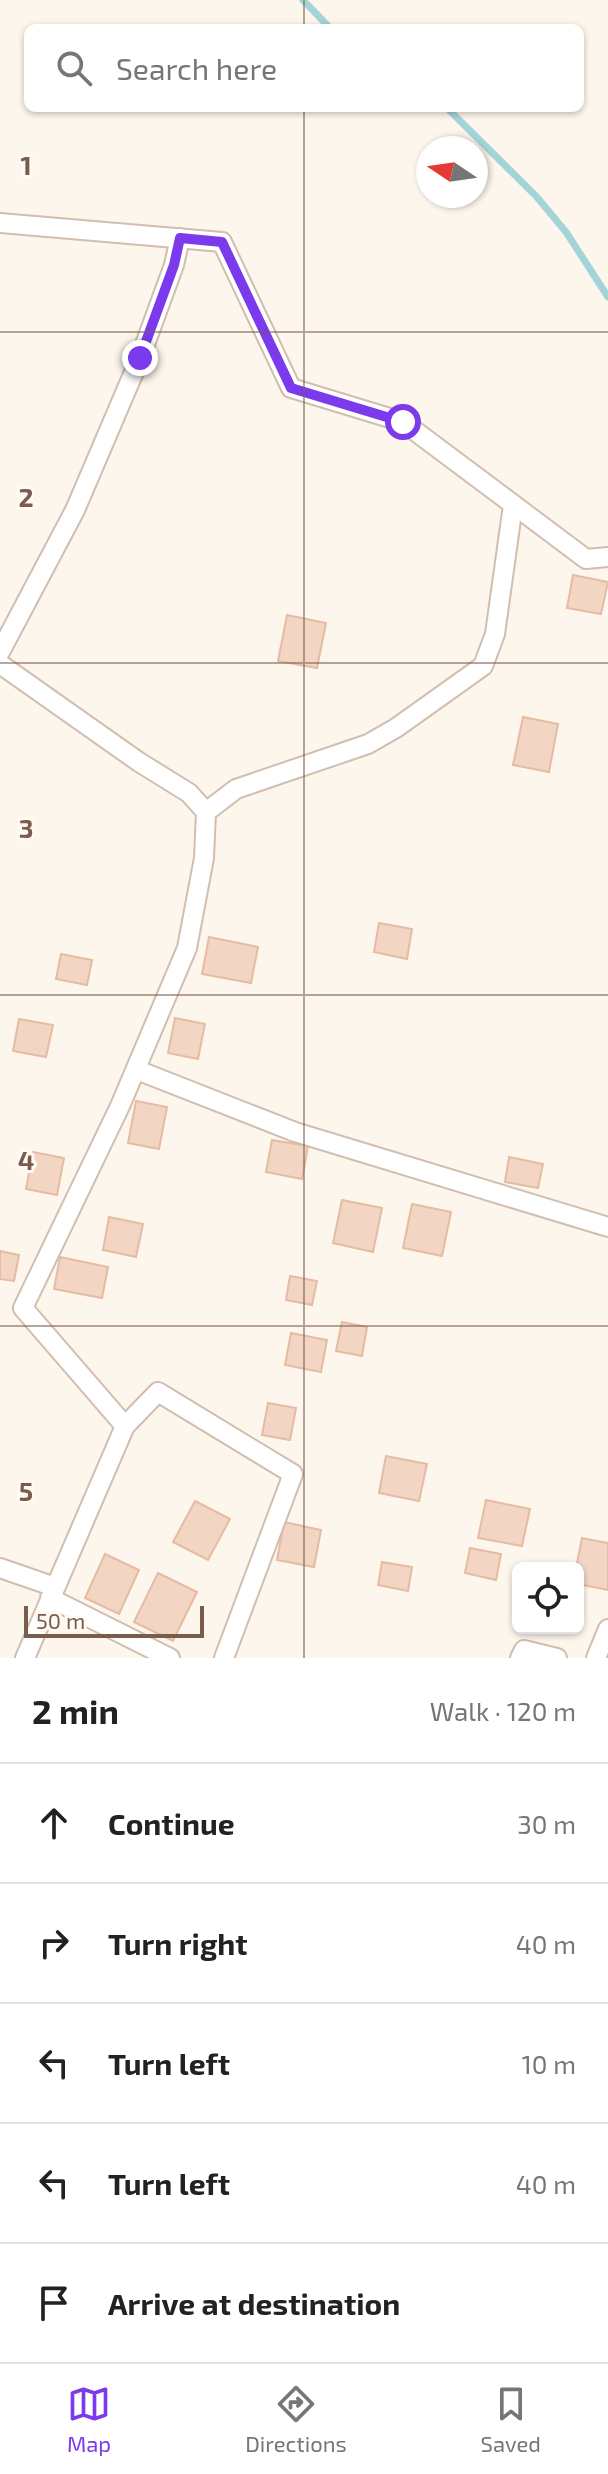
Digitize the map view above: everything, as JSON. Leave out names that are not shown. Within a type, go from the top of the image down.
[{"type":"street","points":[[0,223],[222,242],[291,388],[403,422],[586,559],[608,557]]},
{"type":"street","points":[[0,652],[75,510],[140,358],[174,265],[180,238]]},
{"type":"street","points":[[206,812],[236,789],[368,744],[396,728],[483,666],[495,634],[513,505]]},
{"type":"street","points":[[0,664],[139,762],[189,793],[206,812],[204,858],[187,948],[137,1070],[23,1308],[125,1426]]},
{"type":"street","points":[[137,1070],[295,1132],[608,1227]]},
{"type":"street","points":[[25,1658],[125,1426],[158,1392],[293,1474],[224,1658]]},
{"type":"street","points":[[0,1568],[170,1658]]},
{"type":"street","points":[[596,1658],[608,1629]]},
{"type":"street","points":[[520,1658],[524,1650],[557,1658]]},
{"type":"building","points":[[573,575],[608,582],[601,614],[567,608]]},
{"type":"building","points":[[287,615],[326,623],[317,668],[278,661]]},
{"type":"building","points":[[523,717],[558,724],[549,772],[513,765]]},
{"type":"building","points":[[379,923],[412,929],[407,959],[374,952]]},
{"type":"building","points":[[209,937],[258,947],[251,983],[202,974]]},
{"type":"building","points":[[61,954],[92,960],[87,985],[56,979]]},
{"type":"building","points":[[175,1018],[205,1024],[198,1059],[168,1053]]},
{"type":"building","points":[[19,1019],[53,1025],[46,1057],[13,1051]]},
{"type":"building","points":[[136,1101],[167,1107],[159,1149],[128,1143]]},
{"type":"building","points":[[272,1140],[308,1146],[302,1179],[266,1172]]},
{"type":"building","points":[[33,1152],[64,1158],[57,1195],[26,1189]]},
{"type":"building","points":[[509,1157],[543,1164],[538,1188],[505,1182]]},
{"type":"building","points":[[342,1200],[382,1208],[373,1252],[333,1243]]},
{"type":"building","points":[[412,1204],[451,1212],[442,1256],[403,1248]]},
{"type":"building","points":[[109,1217],[143,1224],[136,1257],[103,1250]]},
{"type":"building","points":[[0,1251],[19,1255],[14,1281],[0,1279]]},
{"type":"building","points":[[60,1257],[108,1267],[102,1298],[54,1289]]},
{"type":"building","points":[[290,1276],[317,1281],[312,1305],[286,1300]]},
{"type":"building","points":[[342,1322],[367,1327],[362,1356],[336,1351]]},
{"type":"building","points":[[291,1333],[327,1340],[321,1372],[285,1365]]},
{"type":"building","points":[[268,1403],[296,1408],[290,1440],[262,1435]]},
{"type":"building","points":[[386,1456],[427,1464],[419,1501],[379,1493]]},
{"type":"building","points":[[486,1500],[530,1509],[522,1546],[478,1538]]},
{"type":"building","points":[[195,1501],[230,1519],[208,1560],[173,1542]]},
{"type":"building","points":[[284,1522],[321,1530],[314,1567],[277,1560]]},
{"type":"building","points":[[582,1538],[608,1543],[608,1590],[584,1585],[584,1562],[577,1562]]},
{"type":"building","points":[[470,1548],[501,1554],[496,1580],[465,1573]]},
{"type":"building","points":[[105,1554],[139,1570],[119,1614],[85,1598]]},
{"type":"building","points":[[382,1562],[412,1567],[408,1591],[378,1585]]},
{"type":"building","points":[[158,1573],[197,1592],[173,1641],[134,1622]]},
{"type":"waterway","points":[[303,0],[326,24]]},
{"type":"waterway","points":[[451,112],[536,196],[566,232],[608,297]]},
{"type":"route","points":[[140,358],[174,265],[180,238],[222,242],[291,388],[403,422]]}]
